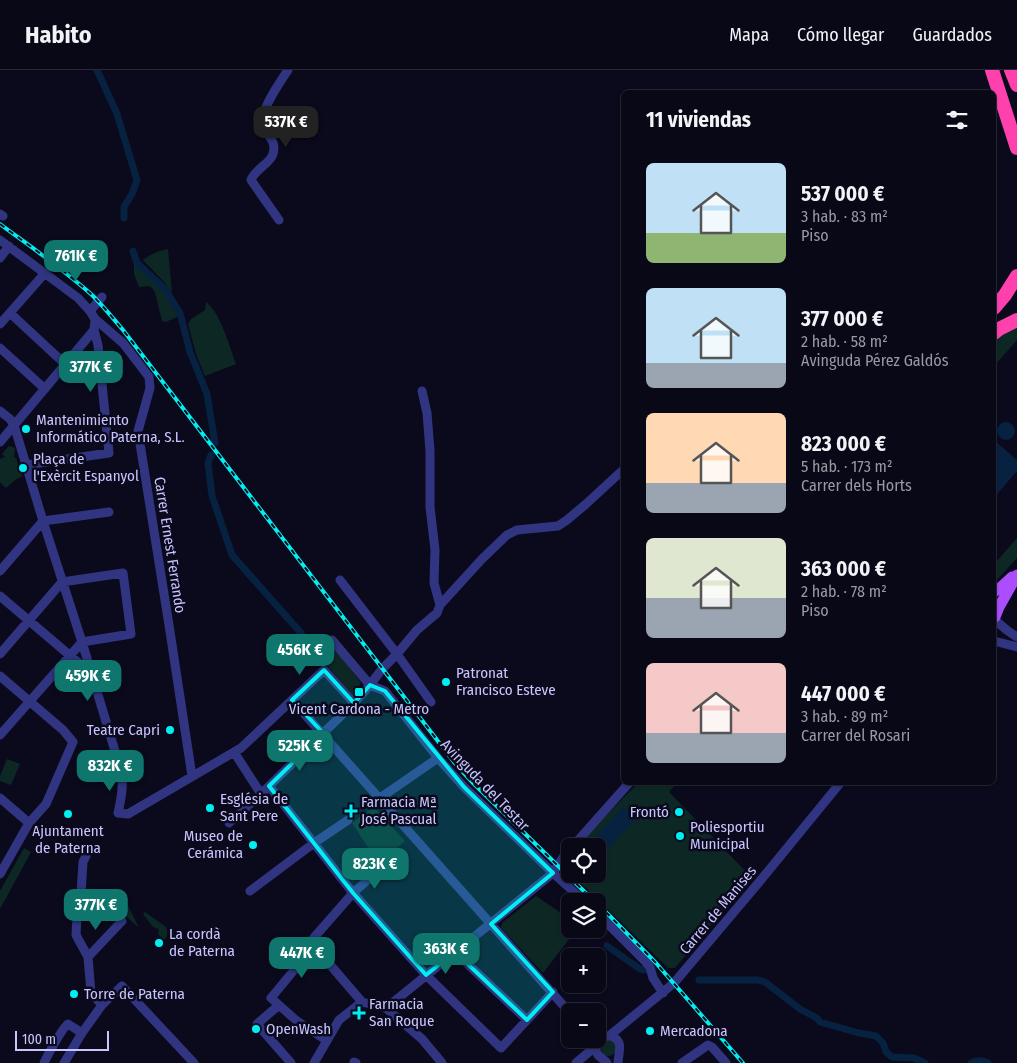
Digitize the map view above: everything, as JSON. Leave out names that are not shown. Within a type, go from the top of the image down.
[{"type":"highway","points":[[992,70],[1017,148]]},
{"type":"highway","points":[[1011,70],[1017,86]]},
{"type":"highway","points":[[996,306],[1017,276]]},
{"type":"highway","points":[[996,331],[1017,320]]},
{"type":"main road","points":[[996,591],[1017,574]]},
{"type":"main road","points":[[996,616],[1017,574]]},
{"type":"street","points":[[279,220],[251,180],[253,175],[272,157],[274,143],[262,125],[264,112],[288,70]]},
{"type":"street","name":"Carrer Ernest Ferrando","points":[[0,240],[78,298],[92,315],[123,343],[149,377],[150,388],[138,431],[192,776]]},
{"type":"street","points":[[0,258],[9,246]]},
{"type":"street","points":[[0,324],[45,273]]},
{"type":"street","points":[[26,465],[109,453],[98,345],[92,315],[102,297]]},
{"type":"street","points":[[10,313],[65,364]]},
{"type":"street","points":[[0,442],[94,330]]},
{"type":"street","name":"Carrer Ernest Ferrando","points":[[94,330],[111,334]]},
{"type":"street","points":[[0,348],[44,389]]},
{"type":"street","points":[[422,391],[427,413],[430,451],[430,506],[435,550],[434,583],[440,605]]},
{"type":"street","points":[[0,411],[14,425],[42,521],[82,642],[121,771],[123,786],[118,813],[128,814],[241,748],[324,670],[354,704]]},
{"type":"street","points":[[229,823],[354,704],[382,668],[397,654],[417,630],[436,614],[440,605],[507,535],[517,530],[558,526],[586,504],[621,471]]},
{"type":"street","points":[[0,570],[42,521],[109,512]]},
{"type":"street","points":[[0,654],[62,582],[124,573],[131,634],[82,642],[0,735]]},
{"type":"street","points":[[340,580],[431,702]]},
{"type":"street","points":[[0,596],[90,672]]},
{"type":"street","points":[[996,620],[1017,637]]},
{"type":"street","name":"Avinguda del Testar","points":[[332,640],[370,685],[385,691],[438,758],[464,787],[575,893]]},
{"type":"street","points":[[996,642],[1017,647]]},
{"type":"street","points":[[0,676],[63,730],[73,742],[46,804],[29,823],[0,874]]},
{"type":"street","points":[[292,700],[562,1003]]},
{"type":"street","points":[[234,752],[261,794]]},
{"type":"street","points":[[380,798],[438,758]]},
{"type":"street","points":[[580,838],[627,785]]},
{"type":"street","name":"Carrer de Manises","points":[[609,1036],[674,983],[839,785]]},
{"type":"street","points":[[269,786],[353,893],[426,975],[501,1048],[553,992]]},
{"type":"street","points":[[0,798],[29,823]]},
{"type":"street","points":[[250,891],[348,820]]},
{"type":"street","points":[[86,856],[76,935],[88,957],[91,993],[102,1005]]},
{"type":"street","points":[[386,1008],[553,874],[561,864]]},
{"type":"street","points":[[326,1040],[297,1022],[271,998],[353,893],[380,869]]},
{"type":"street","points":[[88,957],[122,922]]},
{"type":"street","points":[[606,922],[650,967],[653,978],[663,993]]},
{"type":"street","points":[[313,943],[362,1002],[386,1008],[422,1039],[442,1063]]},
{"type":"street","points":[[455,952],[527,1020]]},
{"type":"street","points":[[64,1063],[102,1005],[122,986],[194,1063]]},
{"type":"street","points":[[314,1063],[339,1020],[362,1002]]},
{"type":"street","points":[[278,1005],[257,1024],[291,1063]]},
{"type":"street","points":[[579,1060],[590,1056],[612,1060],[618,1059],[619,1043],[627,1020]]},
{"type":"street","points":[[44,1063],[65,1026],[68,1024],[82,1034]]},
{"type":"street","points":[[606,1036],[615,1038],[619,1043]]},
{"type":"street","points":[[682,1063],[708,1046],[712,1047],[726,1063]]},
{"type":"street","points":[[579,1060],[590,1048]]},
{"type":"street","points":[[596,1048],[603,1059]]},
{"type":"highlighted area","points":[[324,670],[354,703],[370,685],[385,691],[464,787],[553,873],[491,924],[553,992],[527,1020],[455,952],[426,975],[353,893],[269,786],[323,733],[292,700]]},
{"type":"green space","points":[[168,249],[172,293],[143,260],[155,253]]},
{"type":"green space","points":[[134,259],[162,289],[179,316],[166,322],[162,321],[155,292],[149,286],[139,287],[134,274]]},
{"type":"green space","points":[[206,302],[220,322],[236,364],[205,376],[196,354],[188,324],[191,319],[205,310]]},
{"type":"green space","points":[[1017,326],[1017,340],[996,364],[996,340],[1002,334]]},
{"type":"green space","points":[[9,446],[15,448],[14,457],[22,476],[6,488],[0,482],[0,459],[5,457],[2,454]]},
{"type":"green space","points":[[1017,538],[1017,558],[996,581],[996,562]]},
{"type":"green space","points":[[330,641],[361,683],[353,696],[326,664],[323,666],[315,653]]},
{"type":"green space","points":[[7,759],[20,764],[11,785],[0,781],[0,776]]},
{"type":"green space","points":[[636,785],[675,785],[669,792],[751,877],[675,968],[668,968],[606,907],[606,893],[591,893],[582,884],[606,883],[606,838],[584,838]]},
{"type":"green space","points":[[374,807],[405,841],[379,864],[352,823]]},
{"type":"green space","points":[[24,848],[31,852],[0,909],[0,891]]},
{"type":"green space","points":[[536,896],[561,913],[561,938],[570,938],[543,973],[501,928],[502,923]]},
{"type":"green space","points":[[125,899],[138,927],[116,908],[117,903]]},
{"type":"green space","points":[[145,912],[166,927],[167,934],[164,940],[158,934],[159,929],[153,927],[143,914]]},
{"type":"green space","points":[[606,1041],[614,1042],[614,1054],[608,1056],[602,1054],[600,1048],[606,1048]]},
{"type":"water","points":[[1006,422],[1014,427],[1015,431],[1010,439],[1006,440],[998,435],[997,431],[1002,423]]},
{"type":"water","points":[[996,442],[1017,460],[1017,471],[996,496]]},
{"type":"water","points":[[623,807],[636,819],[606,851],[606,838],[594,838]]},
{"type":"waterway","points":[[97,70],[117,114],[137,180],[132,194],[124,207],[124,218]]},
{"type":"waterway","points":[[133,251],[137,263],[165,289],[180,313],[190,352],[207,394],[215,443]]},
{"type":"waterway","points":[[211,455],[208,463],[212,496],[232,555],[301,633],[312,662]]},
{"type":"waterway","points":[[607,946],[640,969],[646,970]]},
{"type":"waterway","points":[[699,980],[758,980],[765,982],[820,1022],[876,1036],[883,1043],[886,1052],[892,1057],[914,1058],[925,1063]]},
{"type":"waterway","points":[[971,1063],[975,1061],[988,1063]]},
{"type":"railway","points":[[0,224],[70,276],[108,312],[457,766],[586,893]]},
{"type":"railway","points":[[606,912],[656,963],[743,1063]]},
{"type":"place","name":"Mantenimiento Informático Paterna, S.L.","points":[[26,429]]},
{"type":"place","name":"Plaça de l'Exèrcit Espanyol","points":[[23,468]]},
{"type":"place","name":"Patronat Francisco Esteve","points":[[446,682]]},
{"type":"place","name":"Vicent Cardona - Metro","points":[[359,692]]},
{"type":"place","name":"Teatre Capri","points":[[170,730]]},
{"type":"place","name":"Església de Sant Pere","points":[[210,808]]},
{"type":"place","name":"Farmacia Mª José Pascual","points":[[351,811]]},
{"type":"place","name":"Frontó","points":[[679,812]]},
{"type":"place","name":"Ajuntament de Paterna","points":[[68,814]]},
{"type":"place","name":"Poliesportiu Municipal","points":[[680,836]]},
{"type":"place","name":"Museo de Cerámica","points":[[253,845]]},
{"type":"place","name":"La cordà de Paterna","points":[[159,943]]},
{"type":"place","name":"Torre de Paterna","points":[[74,994]]},
{"type":"place","name":"Farmacia San Roque","points":[[359,1013]]},
{"type":"place","name":"OpenWash","points":[[256,1029]]},
{"type":"place","name":"Mercadona","points":[[650,1031]]}]
